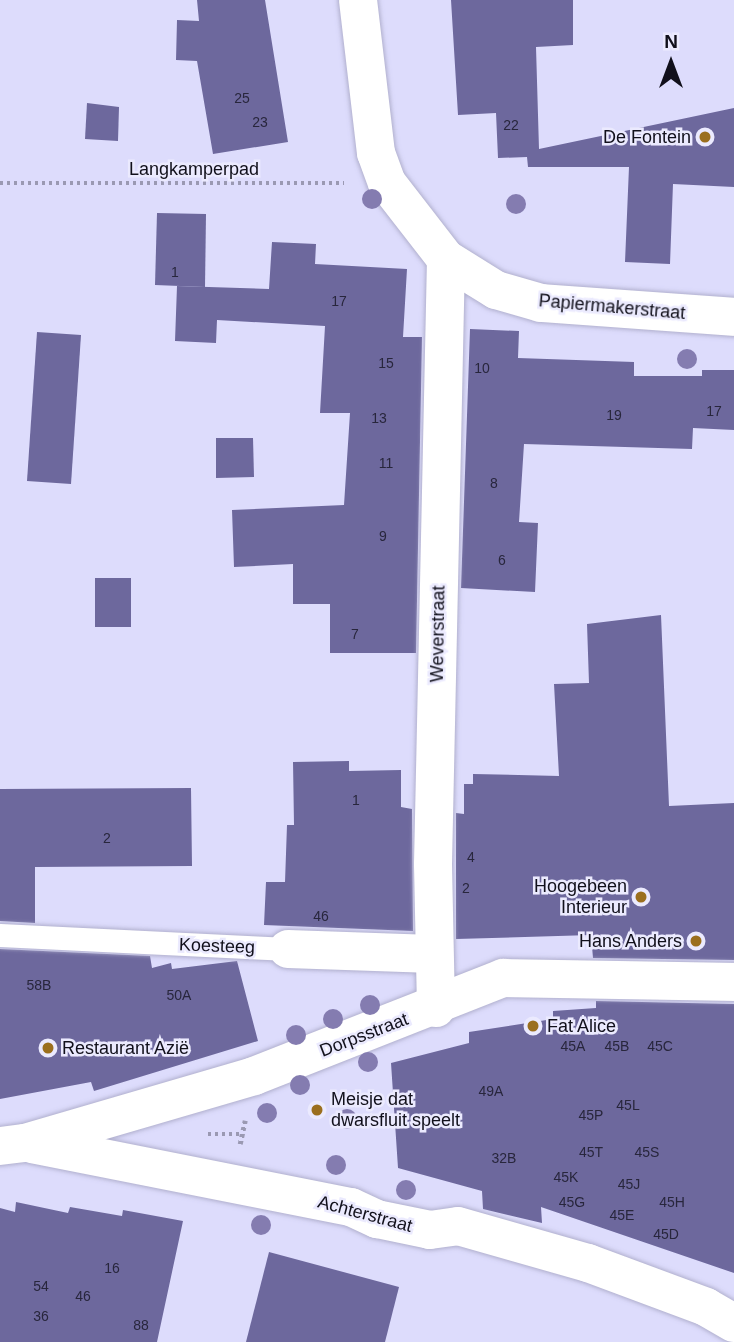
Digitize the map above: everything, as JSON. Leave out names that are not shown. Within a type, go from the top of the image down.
[{"type":"street","name":"Papiermakerstraat","points":[[358,0],[376,153],[387,183],[446,259],[495,290],[541,303],[734,317]]},
{"type":"street","name":"Weverstraat","points":[[436,1008],[433,954],[446,259]]},
{"type":"street","name":"Koesteeg","points":[[288,949],[433,954]]},
{"type":"street","name":"Dorpsstraat","points":[[13,1144],[254,1076],[436,1008],[503,978],[734,982]]},
{"type":"street","name":"Achterstraat","points":[[13,1144],[351,1207],[377,1219],[430,1230],[458,1226],[588,1263],[706,1307],[734,1323]]},
{"type":"lane","name":"Koesteeg","points":[[0,935],[288,949]]},
{"type":"path","name":"Langkamperpad","points":[[0,183],[387,183]]},
{"type":"path","points":[[232,1185],[254,1076]]},
{"type":"building","points":[[197,0],[265,0],[288,142],[213,154],[197,61],[176,60],[177,20],[199,21]]},
{"type":"building","points":[[451,0],[573,0],[573,45],[536,47],[539,149],[734,108],[734,187],[673,184],[670,264],[625,262],[629,167],[528,167],[527,157],[498,158],[496,113],[458,115]]},
{"type":"building","points":[[87,103],[119,107],[118,141],[85,139]]},
{"type":"building","points":[[157,213],[206,214],[205,287],[155,285]]},
{"type":"building","points":[[272,242],[316,244],[315,264],[407,269],[403,337],[422,337],[416,653],[330,653],[330,604],[293,604],[293,564],[234,567],[232,510],[344,505],[350,413],[320,413],[325,326],[217,320],[216,343],[175,341],[177,286],[269,289]]},
{"type":"building","points":[[470,329],[519,331],[518,358],[634,362],[634,376],[702,376],[702,370],[734,370],[734,430],[693,428],[692,449],[524,444],[519,522],[538,523],[535,592],[461,588]]},
{"type":"building","points":[[37,332],[81,335],[71,484],[27,481]]},
{"type":"building","points":[[216,438],[253,438],[254,477],[216,478]]},
{"type":"building","points":[[95,578],[131,578],[131,627],[95,627]]},
{"type":"building","points":[[661,615],[669,806],[734,803],[734,960],[593,958],[591,935],[456,939],[456,813],[464,814],[464,784],[473,784],[473,774],[559,776],[554,684],[589,683],[587,624]]},
{"type":"building","points":[[349,761],[349,771],[401,770],[401,807],[412,809],[413,931],[264,925],[266,882],[285,882],[287,825],[294,825],[293,762]]},
{"type":"building","points":[[191,788],[192,866],[35,867],[35,923],[0,921],[0,789]]},
{"type":"building","points":[[0,949],[150,956],[152,968],[171,963],[172,969],[237,961],[258,1041],[94,1091],[91,1082],[0,1099]]},
{"type":"building","points":[[596,1001],[734,1004],[734,1273],[541,1207],[542,1223],[483,1209],[482,1191],[398,1168],[391,1063],[469,1043],[469,1032],[553,1019],[553,1011],[596,1008]]},
{"type":"building","points":[[16,1202],[68,1213],[70,1207],[122,1216],[123,1210],[183,1221],[157,1342],[0,1342],[0,1208],[15,1212]]},
{"type":"building","points":[[269,1252],[399,1287],[385,1342],[246,1342]]},
{"type":"place","name":"De Fontein","points":[[705,137]]},
{"type":"place","name":"Hoogebeen Interieur","points":[[641,897]]},
{"type":"place","name":"Hans Anders","points":[[696,941]]},
{"type":"place","name":"Fat Alice","points":[[533,1026]]},
{"type":"place","name":"Restaurant Azië","points":[[48,1048]]},
{"type":"place","name":"Meisje dat dwarsfluit speelt","points":[[317,1110]]}]
